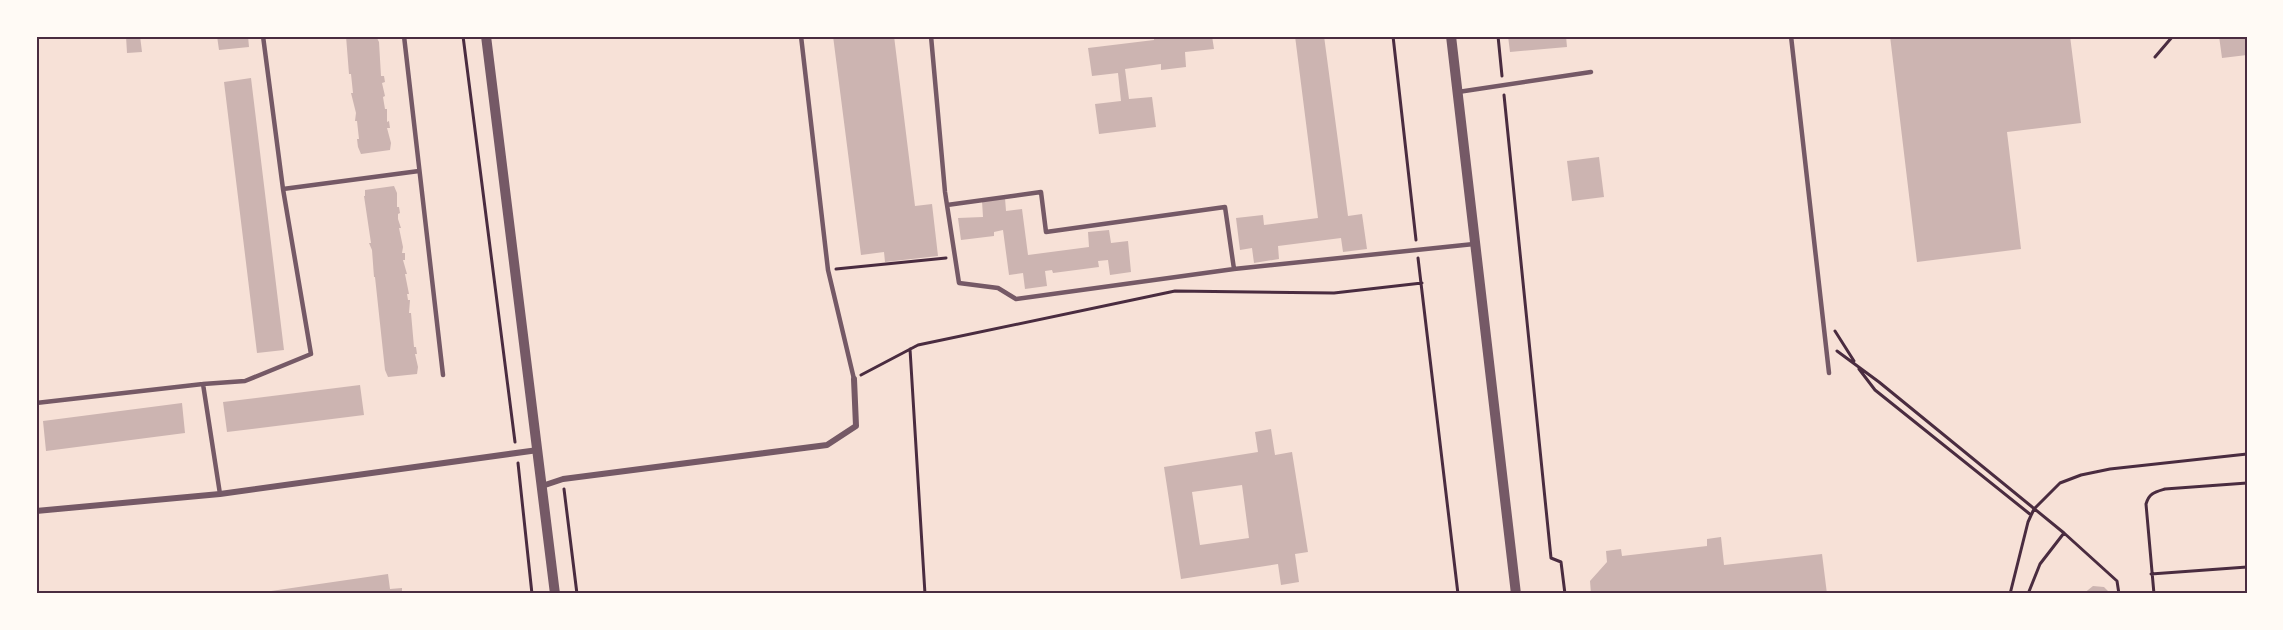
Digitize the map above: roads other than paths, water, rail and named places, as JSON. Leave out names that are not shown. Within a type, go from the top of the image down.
[{"type":"street","points":[[486,36],[555,594]]},
{"type":"street","points":[[1451,36],[1516,594]]},
{"type":"street","points":[[542,486],[563,479],[827,445],[856,426],[854,379]]},
{"type":"street","points":[[36,511],[220,494],[538,450]]},
{"type":"lane","points":[[36,403],[245,381],[311,354],[283,189],[263,36]]},
{"type":"lane","points":[[404,36],[443,375]]},
{"type":"lane","points":[[801,36],[828,270],[854,379]]},
{"type":"lane","points":[[931,36],[947,205],[959,283],[998,288],[1016,299],[1234,269],[1474,243]]},
{"type":"lane","points":[[1791,36],[1828,373]]},
{"type":"lane","points":[[1457,92],[1591,72]]},
{"type":"lane","points":[[283,189],[419,171]]},
{"type":"lane","points":[[947,205],[1041,192],[1046,232],[1225,207],[1234,269]]},
{"type":"lane","points":[[203,384],[220,494]]}]
